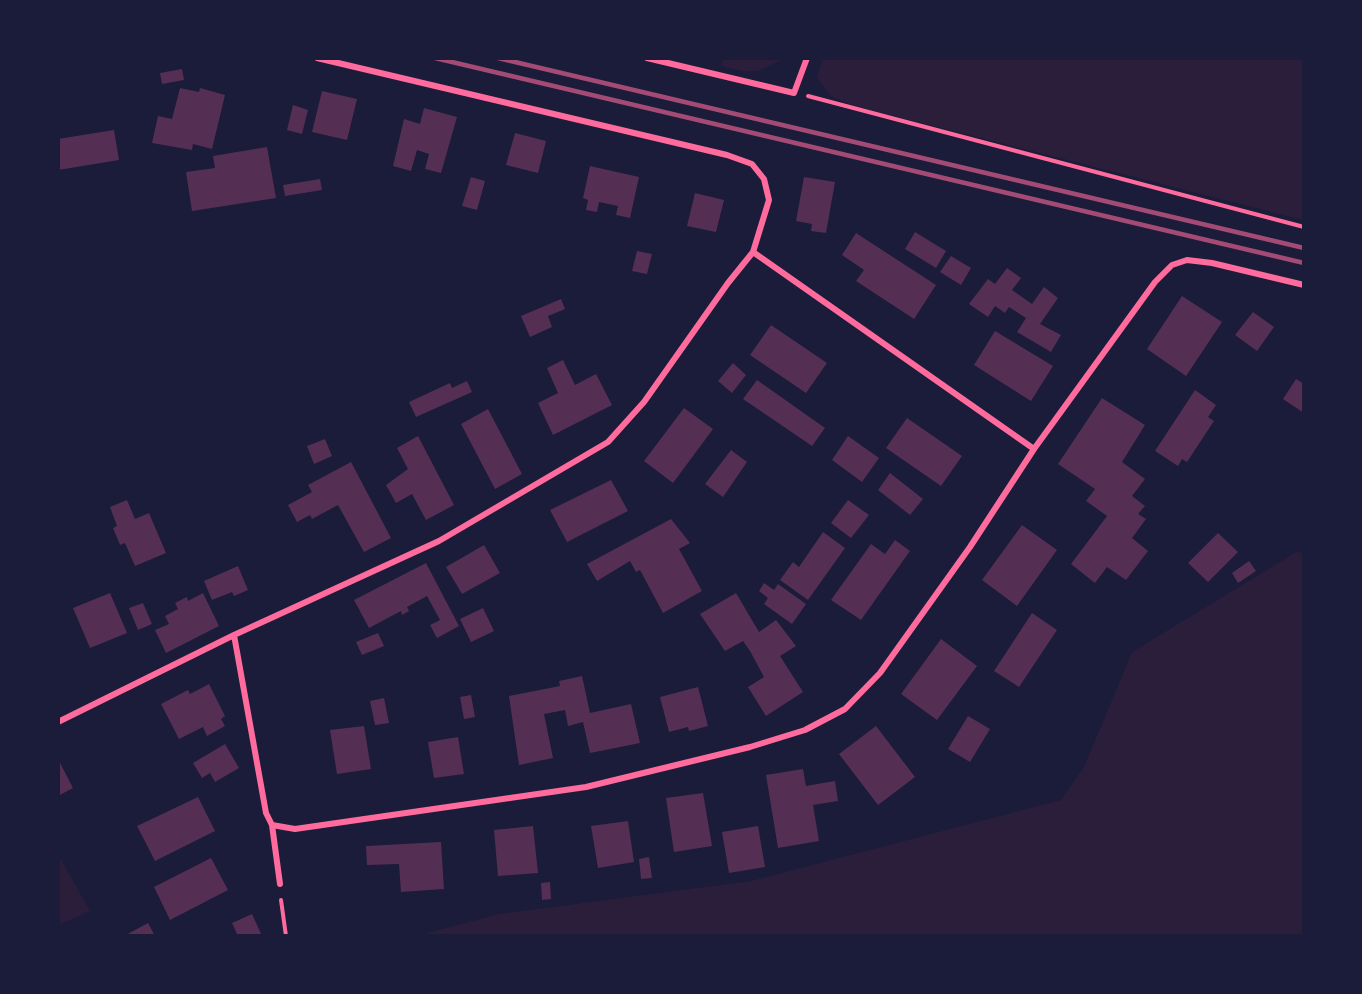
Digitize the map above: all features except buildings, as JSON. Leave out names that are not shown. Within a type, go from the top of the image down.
[{"type":"street","points":[[58,722],[234,635],[439,542],[608,442],[644,402],[728,283],[753,252],[769,200],[764,179],[752,164],[727,155],[317,58]]},
{"type":"street","points":[[647,58],[794,93],[807,58]]},
{"type":"street","points":[[753,252],[1034,449]]},
{"type":"street","points":[[272,825],[295,829],[586,788],[750,747],[805,730],[845,709],[880,673],[970,547],[1034,449],[1155,282],[1172,265],[1187,260],[1212,263],[1304,285]]},
{"type":"street","points":[[234,635],[267,813],[272,825],[280,884]]},
{"type":"path","points":[[794,93],[1304,227]]},
{"type":"path","points":[[280,884],[286,936]]},
{"type":"shaded area","points":[[723,58],[784,59],[758,71],[742,71],[721,66]]},
{"type":"shaded area","points":[[823,58],[1303,59],[1303,220],[855,106],[830,96],[817,77]]},
{"type":"shaded area","points":[[1298,551],[1304,555],[1303,935],[420,935],[499,914],[751,881],[1061,800],[1084,767],[1132,652]]},
{"type":"shaded area","points":[[59,856],[90,911],[58,925]]},
{"type":"railway","points":[[435,58],[1304,263]]},
{"type":"railway","points":[[498,58],[1304,248]]}]
